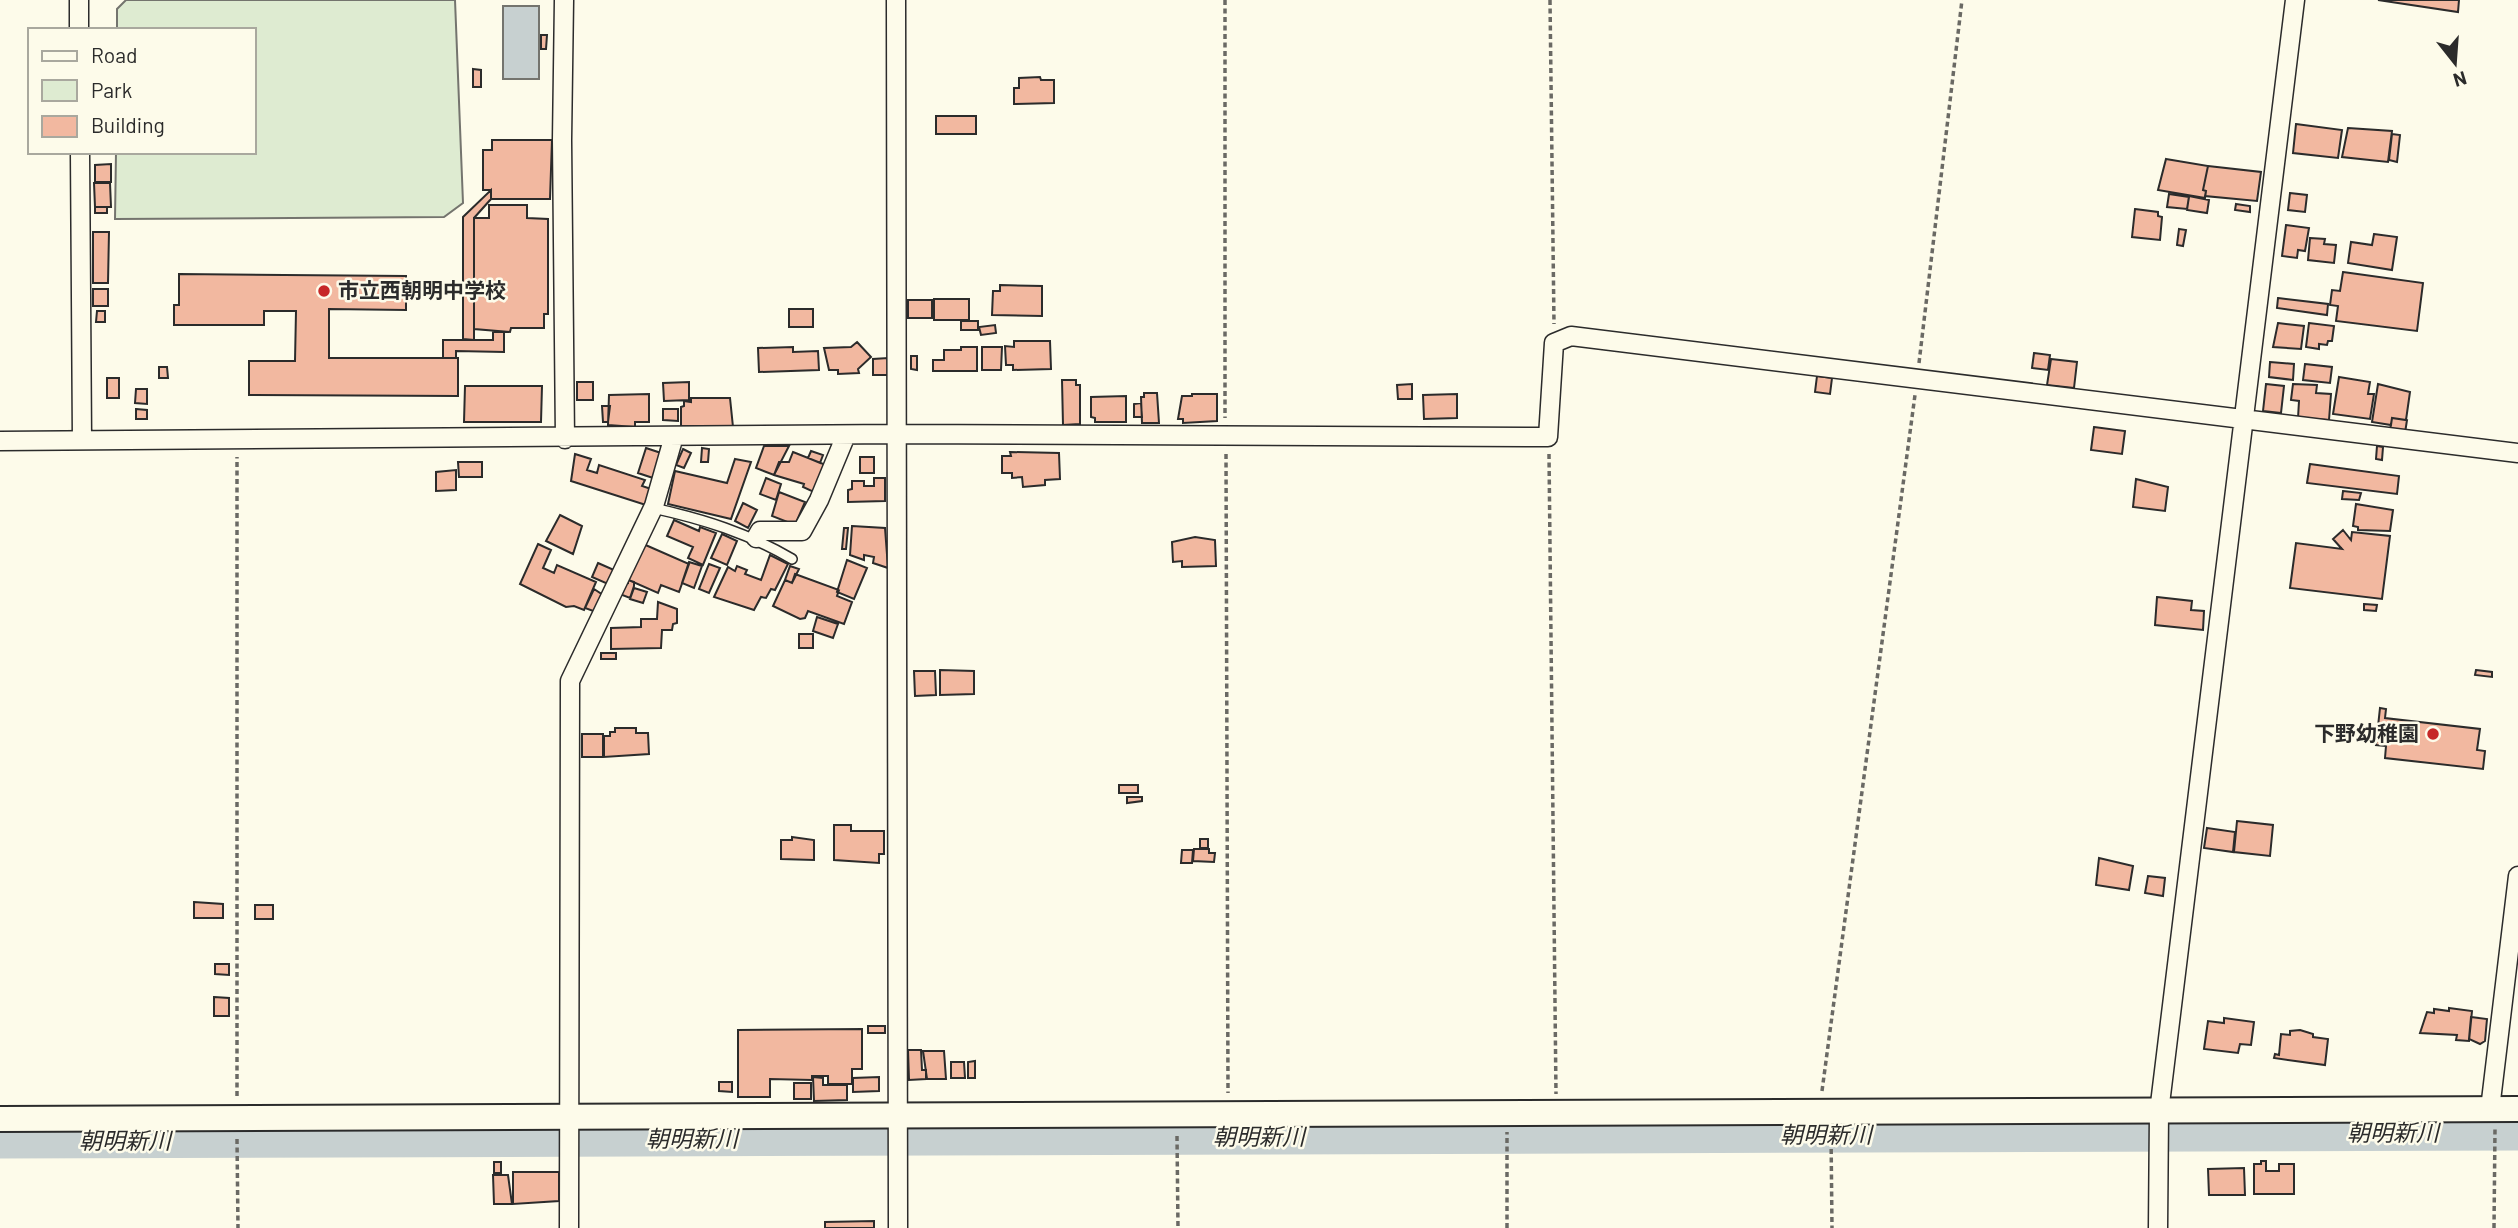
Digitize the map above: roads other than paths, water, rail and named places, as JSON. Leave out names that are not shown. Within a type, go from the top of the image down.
[{"type":"street","points":[[79,0],[79,28]]},
{"type":"street","points":[[564,0],[562,140],[565,439]]},
{"type":"street","points":[[896,0],[898,1228]]},
{"type":"street","points":[[2158,1228],[2159,1128],[2295,0]]},
{"type":"street","points":[[80,154],[82,440]]},
{"type":"street","points":[[0,441],[565,439],[898,434],[1548,437],[1554,343],[1571,336],[2518,453]]},
{"type":"street","points":[[757,538],[760,531],[802,531],[819,500],[846,435]]},
{"type":"street","points":[[569,1228],[570,681],[653,508],[674,436]]},
{"type":"street","points":[[2490,1109],[2518,876]]},
{"type":"street","points":[[0,1119],[237,1125],[569,1123],[897,1130],[1228,1112],[1556,1113],[2159,1128],[2518,1109]]},
{"type":"lane","points":[[653,508],[711,522],[757,538],[792,559]]},
{"type":"waterway","name":"朝明新川","points":[[0,1141],[2518,1133]]},
{"type":"place","name":"市立西朝明中学校","points":[[324,291]]},
{"type":"place","name":"下野幼稚園","points":[[2433,734]]}]
